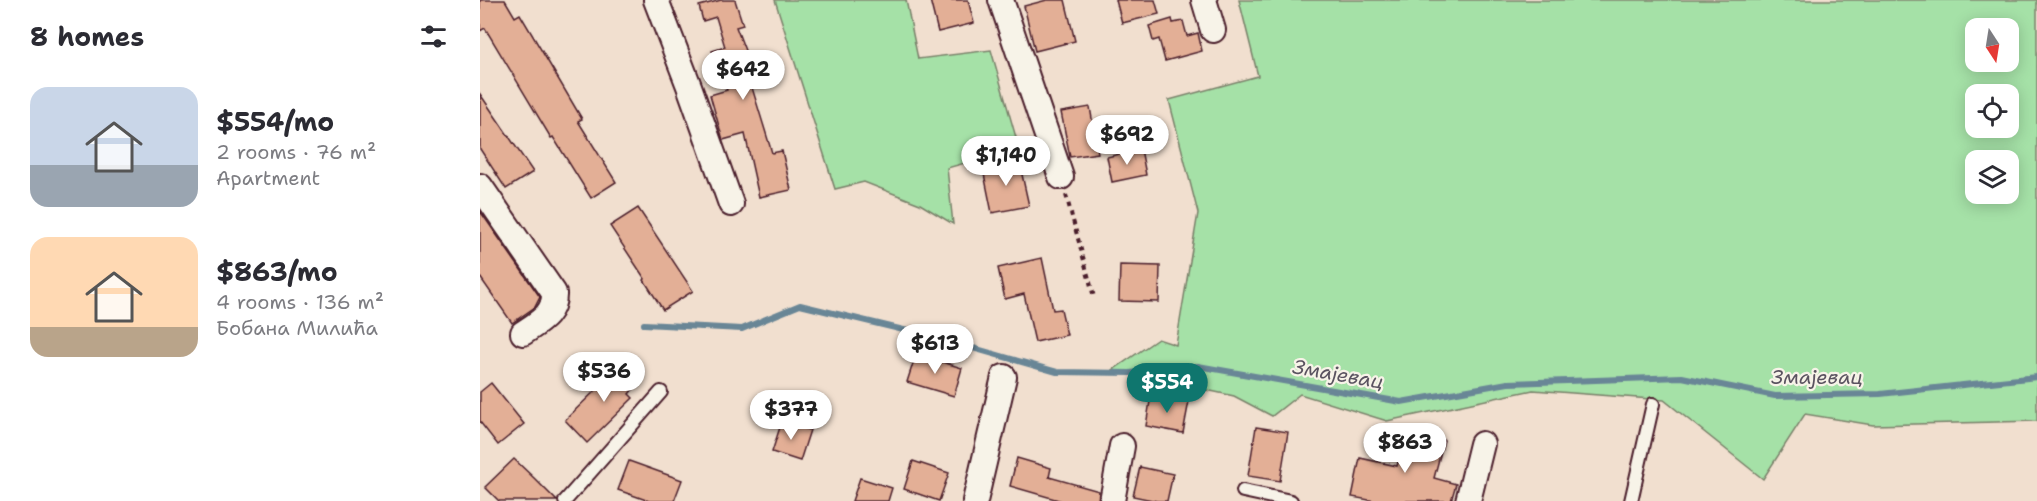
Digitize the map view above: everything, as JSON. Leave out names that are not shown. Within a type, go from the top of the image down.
[{"type":"street","points":[[656,0],[731,204]]},
{"type":"street","points":[[1001,0],[1061,177]]},
{"type":"street","points":[[1204,0],[1213,30]]},
{"type":"street","points":[[480,186],[554,293],[555,302],[548,314],[523,333]]},
{"type":"street","points":[[975,501],[1004,377]]},
{"type":"street","points":[[1468,501],[1482,444]]},
{"type":"street","points":[[1112,501],[1122,446]]},
{"type":"lane","points":[[565,501],[661,392]]},
{"type":"lane","points":[[1631,501],[1653,404]]},
{"type":"lane","points":[[1243,491],[1291,501]]},
{"type":"path","points":[[1061,177],[1095,297]]},
{"type":"green space","points":[[775,0],[906,0],[918,59],[991,50],[1019,148],[947,168],[953,224],[920,204],[864,182],[835,189]]},
{"type":"green space","points":[[1239,0],[2037,0],[2037,421],[1873,425],[1805,414],[1763,479],[1664,400],[1533,390],[1387,421],[1300,394],[1272,416],[1234,396],[1113,370],[1158,339],[1176,345],[1198,213],[1169,100],[1258,76]]},
{"type":"building","points":[[480,0],[505,0],[515,17],[520,14],[582,119],[578,121],[616,182],[591,198],[553,137],[551,138],[485,28],[480,31]]},
{"type":"building","points":[[721,0],[735,0],[743,25],[736,27],[751,66],[746,68],[772,153],[782,151],[791,190],[759,197],[745,134],[723,140],[710,95],[727,90],[712,51],[725,47],[716,17],[703,21],[699,6]]},
{"type":"building","points":[[930,0],[968,0],[974,23],[938,32]]},
{"type":"building","points":[[1047,0],[1065,0],[1075,41],[1035,51],[1024,6]]},
{"type":"building","points":[[1116,0],[1155,0],[1159,14],[1122,23]]},
{"type":"building","points":[[1172,19],[1173,23],[1183,21],[1187,36],[1198,33],[1202,51],[1165,61],[1159,39],[1153,41],[1149,26]]},
{"type":"building","points":[[480,94],[533,172],[506,189],[480,149]]},
{"type":"building","points":[[1090,107],[1098,153],[1070,157],[1061,112]]},
{"type":"building","points":[[1141,149],[1146,175],[1112,182],[1107,157]]},
{"type":"building","points":[[1019,161],[1029,206],[992,213],[983,169]]},
{"type":"building","points":[[638,208],[693,291],[663,310],[610,226]]},
{"type":"building","points":[[480,211],[540,297],[535,307],[512,323],[480,277]]},
{"type":"building","points":[[1042,258],[1053,310],[1061,309],[1067,335],[1035,342],[1024,294],[1005,299],[998,268]]},
{"type":"building","points":[[1120,265],[1160,266],[1159,302],[1119,301]]},
{"type":"building","points":[[916,354],[962,368],[954,396],[907,382]]},
{"type":"building","points":[[617,361],[640,381],[629,394],[633,398],[587,443],[565,420],[604,382],[601,379]]},
{"type":"building","points":[[491,383],[524,424],[498,445],[480,422],[480,392]]},
{"type":"building","points":[[1151,395],[1189,401],[1183,433],[1146,426]]},
{"type":"building","points":[[782,421],[810,430],[800,461],[772,452]]},
{"type":"building","points":[[1256,427],[1288,432],[1280,481],[1248,476]]},
{"type":"building","points":[[1406,431],[1444,440],[1434,478],[1456,484],[1451,501],[1375,501],[1352,497],[1360,458],[1397,466]]},
{"type":"building","points":[[1017,458],[1051,468],[1049,477],[1099,491],[1098,501],[1062,501],[1010,486]]},
{"type":"building","points":[[514,459],[557,501],[499,501],[485,487]]},
{"type":"building","points":[[629,461],[682,480],[674,501],[649,501],[618,490]]},
{"type":"building","points":[[913,461],[949,473],[939,501],[904,489]]},
{"type":"building","points":[[1140,467],[1173,474],[1167,501],[1133,496]]},
{"type":"building","points":[[860,478],[892,488],[888,501],[852,501]]},
{"type":"waterway","name":"Змајевац","points":[[644,324],[742,329],[800,305],[945,340],[1057,372],[1130,373],[1198,366],[1401,402],[1508,383],[1682,377],[1775,396],[1880,394],[2037,377]]}]
